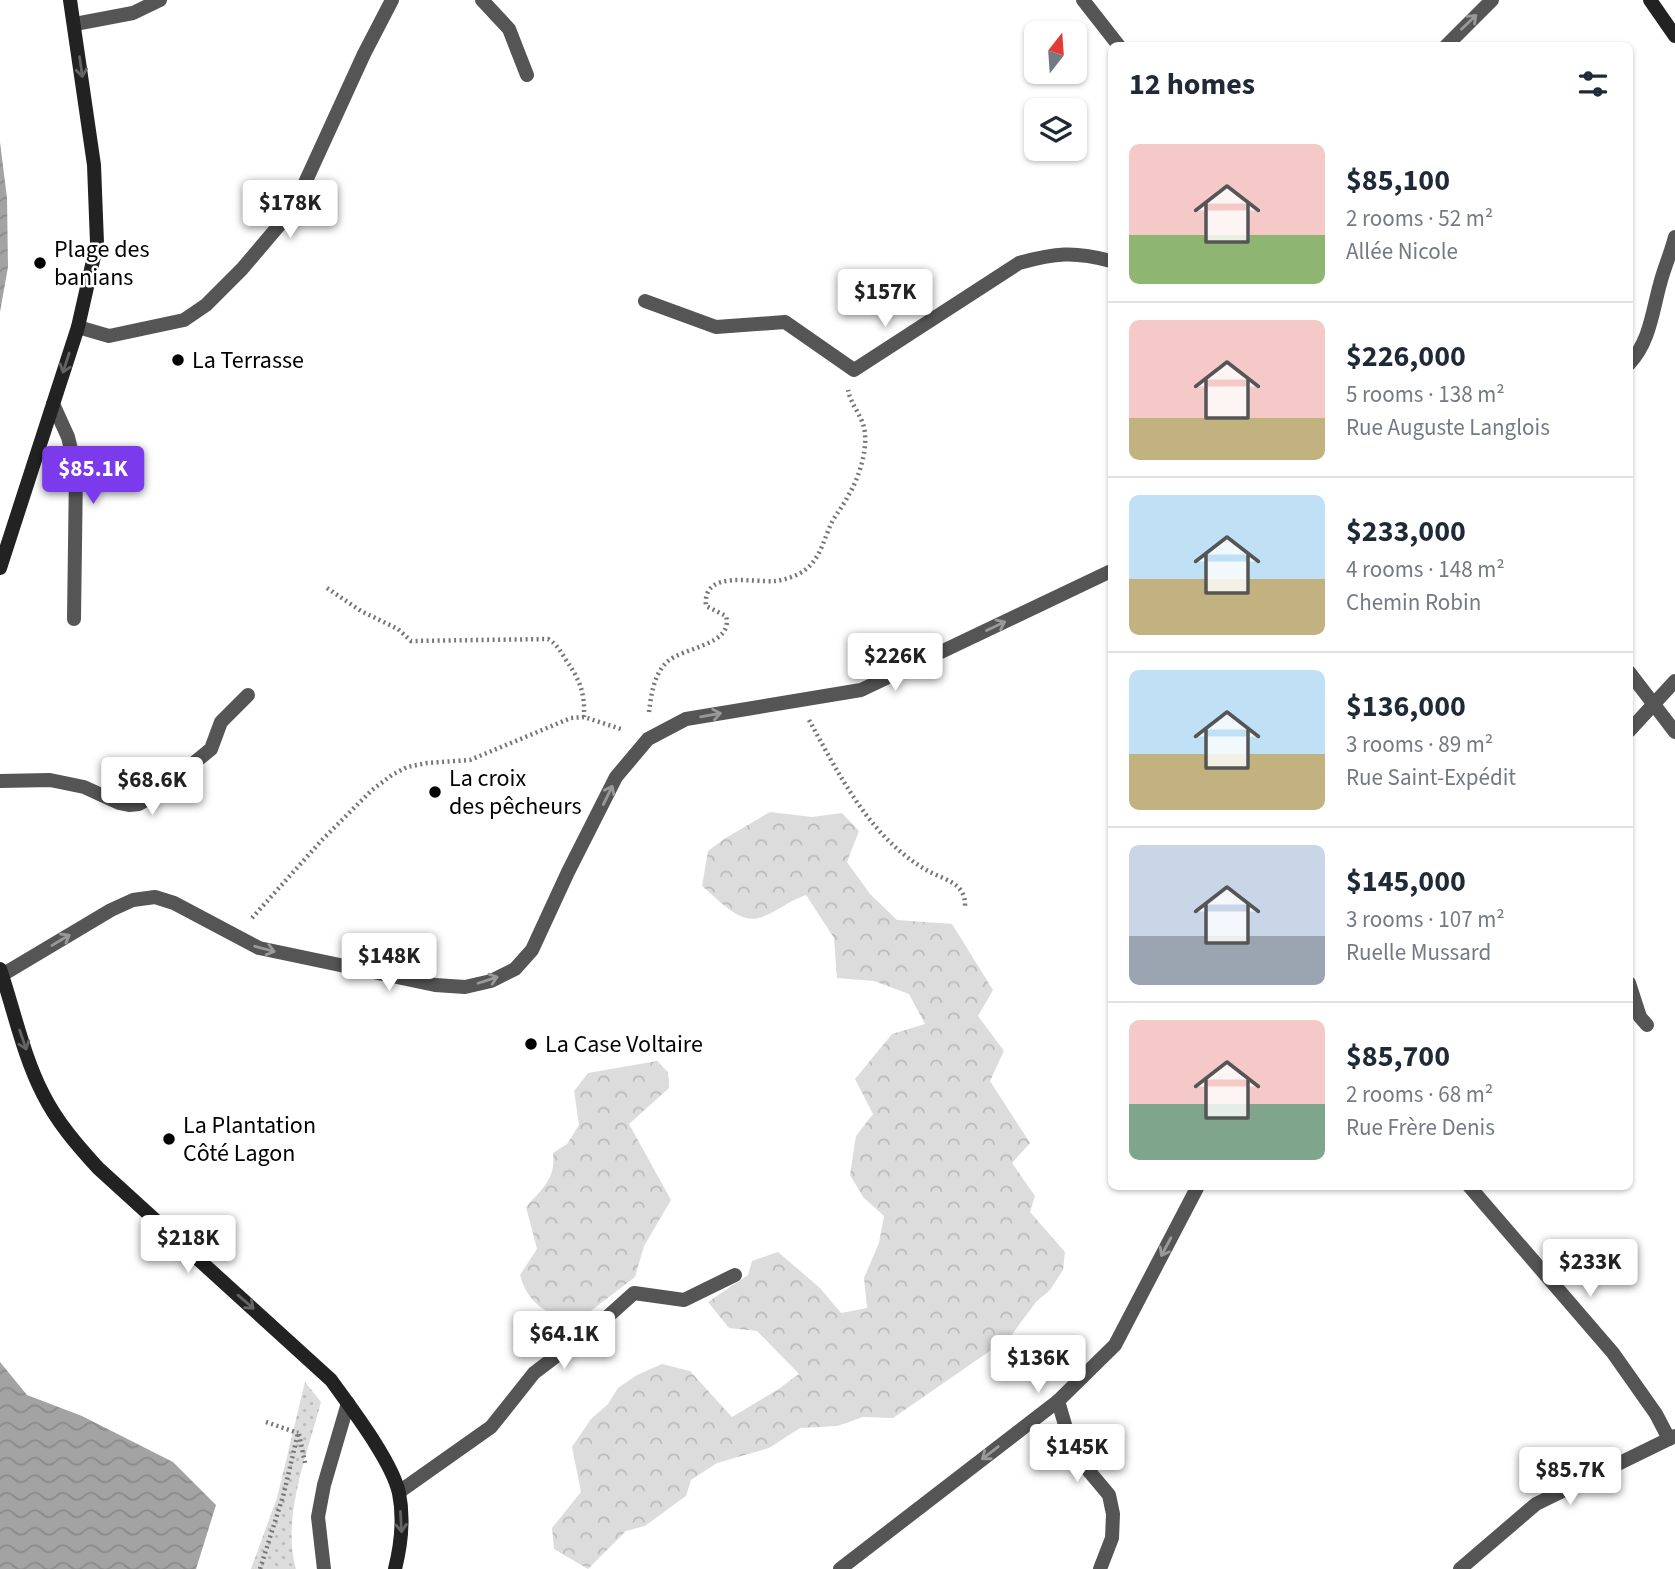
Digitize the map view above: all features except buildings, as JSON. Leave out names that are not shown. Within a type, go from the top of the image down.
[{"type":"street","points":[[0,568],[78,327],[97,243],[94,165],[70,0]]},
{"type":"street","points":[[75,24],[133,13],[160,0]]},
{"type":"street","points":[[78,327],[109,336],[184,320],[206,305],[242,269],[293,209],[364,54],[392,0]]},
{"type":"street","points":[[482,0],[509,29],[527,75]]},
{"type":"street","points":[[1083,0],[1116,42]]},
{"type":"street","points":[[1450,42],[1492,0]]},
{"type":"street","points":[[1650,0],[1675,36]]},
{"type":"street","points":[[1633,359],[1649,333],[1654,306],[1675,237]]},
{"type":"street","points":[[645,302],[716,327],[785,322],[854,370],[1019,263],[1050,255],[1085,254],[1108,260]]},
{"type":"street","points":[[53,404],[68,437],[76,470],[74,620]]},
{"type":"street","points":[[395,1569],[402,1541],[399,1492],[385,1462],[348,1403],[331,1380],[98,1168],[76,1143],[55,1116],[42,1092],[1,972],[111,910],[133,900],[155,897],[174,903],[259,948],[435,985],[465,986],[491,981],[516,968],[532,950],[617,777],[650,738],[686,719],[861,690],[1108,572]]},
{"type":"street","points":[[1633,677],[1675,732]]},
{"type":"street","points":[[1633,727],[1675,681]]},
{"type":"street","points":[[0,780],[50,780],[84,787],[119,803],[139,804],[155,795],[211,750],[221,722],[248,695]]},
{"type":"street","points":[[1633,995],[1640,1017],[1647,1025]]},
{"type":"street","points":[[839,1569],[1058,1401],[1115,1345],[1196,1190]]},
{"type":"street","points":[[1460,1569],[1536,1504],[1672,1438],[1613,1353],[1472,1190]]},
{"type":"street","points":[[399,1492],[491,1427],[534,1373],[605,1319],[634,1293],[684,1300],[735,1275]]},
{"type":"street","points":[[1058,1401],[1073,1452],[1109,1494],[1113,1514],[1112,1538],[1100,1569]]},
{"type":"street","points":[[324,1569],[318,1517],[324,1485],[348,1403]]},
{"type":"path","points":[[235,937],[372,790],[407,767],[470,760],[571,718],[584,717],[650,738],[649,712],[652,691],[660,670],[679,654],[719,638],[728,626],[726,616],[706,606],[709,588],[730,580],[775,581],[792,577],[806,569],[816,558],[833,520],[850,494],[861,464],[866,436],[848,390],[850,376],[854,370]]},
{"type":"path","points":[[327,588],[361,611],[398,629],[411,641],[548,639],[555,643],[581,681],[585,699],[584,717]]},
{"type":"path","points":[[802,699],[809,719],[839,776],[860,808],[903,856],[959,886],[966,898],[965,906]]},
{"type":"path","points":[[260,1569],[284,1493],[299,1433],[266,1422]]},
{"type":"green space","points":[[770,812],[812,817],[842,813],[859,831],[847,862],[870,894],[897,920],[952,924],[993,990],[978,1016],[1004,1051],[990,1081],[1030,1143],[1012,1163],[1035,1196],[1030,1212],[1065,1252],[1063,1270],[1050,1290],[1036,1302],[1010,1337],[893,1418],[863,1417],[837,1426],[800,1428],[769,1448],[717,1463],[691,1480],[686,1496],[645,1526],[626,1531],[588,1569],[554,1549],[552,1528],[581,1492],[572,1447],[591,1419],[608,1404],[618,1388],[637,1375],[662,1364],[690,1371],[732,1417],[799,1374],[757,1331],[729,1328],[708,1302],[748,1275],[752,1261],[778,1252],[820,1288],[841,1313],[867,1308],[864,1278],[879,1243],[884,1216],[863,1197],[850,1175],[856,1136],[873,1114],[855,1079],[892,1034],[925,1024],[909,994],[874,981],[837,978],[834,938],[806,895],[768,915],[754,919],[730,910],[702,886],[708,851]]},
{"type":"green space","points":[[657,1061],[668,1072],[669,1088],[629,1124],[671,1200],[644,1246],[635,1277],[575,1323],[540,1307],[524,1285],[520,1275],[537,1249],[526,1207],[550,1177],[553,1153],[567,1144],[579,1125],[574,1091],[588,1073]]},
{"type":"green space","points":[[305,1382],[321,1402],[303,1463],[294,1507],[292,1549],[296,1569],[251,1569],[277,1498]]},
{"type":"water","points":[[0,142],[7,198],[8,267],[0,312]]},
{"type":"water","points":[[0,1362],[27,1395],[82,1416],[173,1462],[216,1505],[196,1569],[0,1569]]},
{"type":"place","name":"Plage des banians","points":[[40,263]]},
{"type":"place","name":"La Terrasse","points":[[178,360]]},
{"type":"place","name":"La croix des pêcheurs","points":[[435,792]]},
{"type":"place","name":"La Case Voltaire","points":[[531,1044]]},
{"type":"place","name":"La Plantation Côté Lagon","points":[[169,1139]]}]
